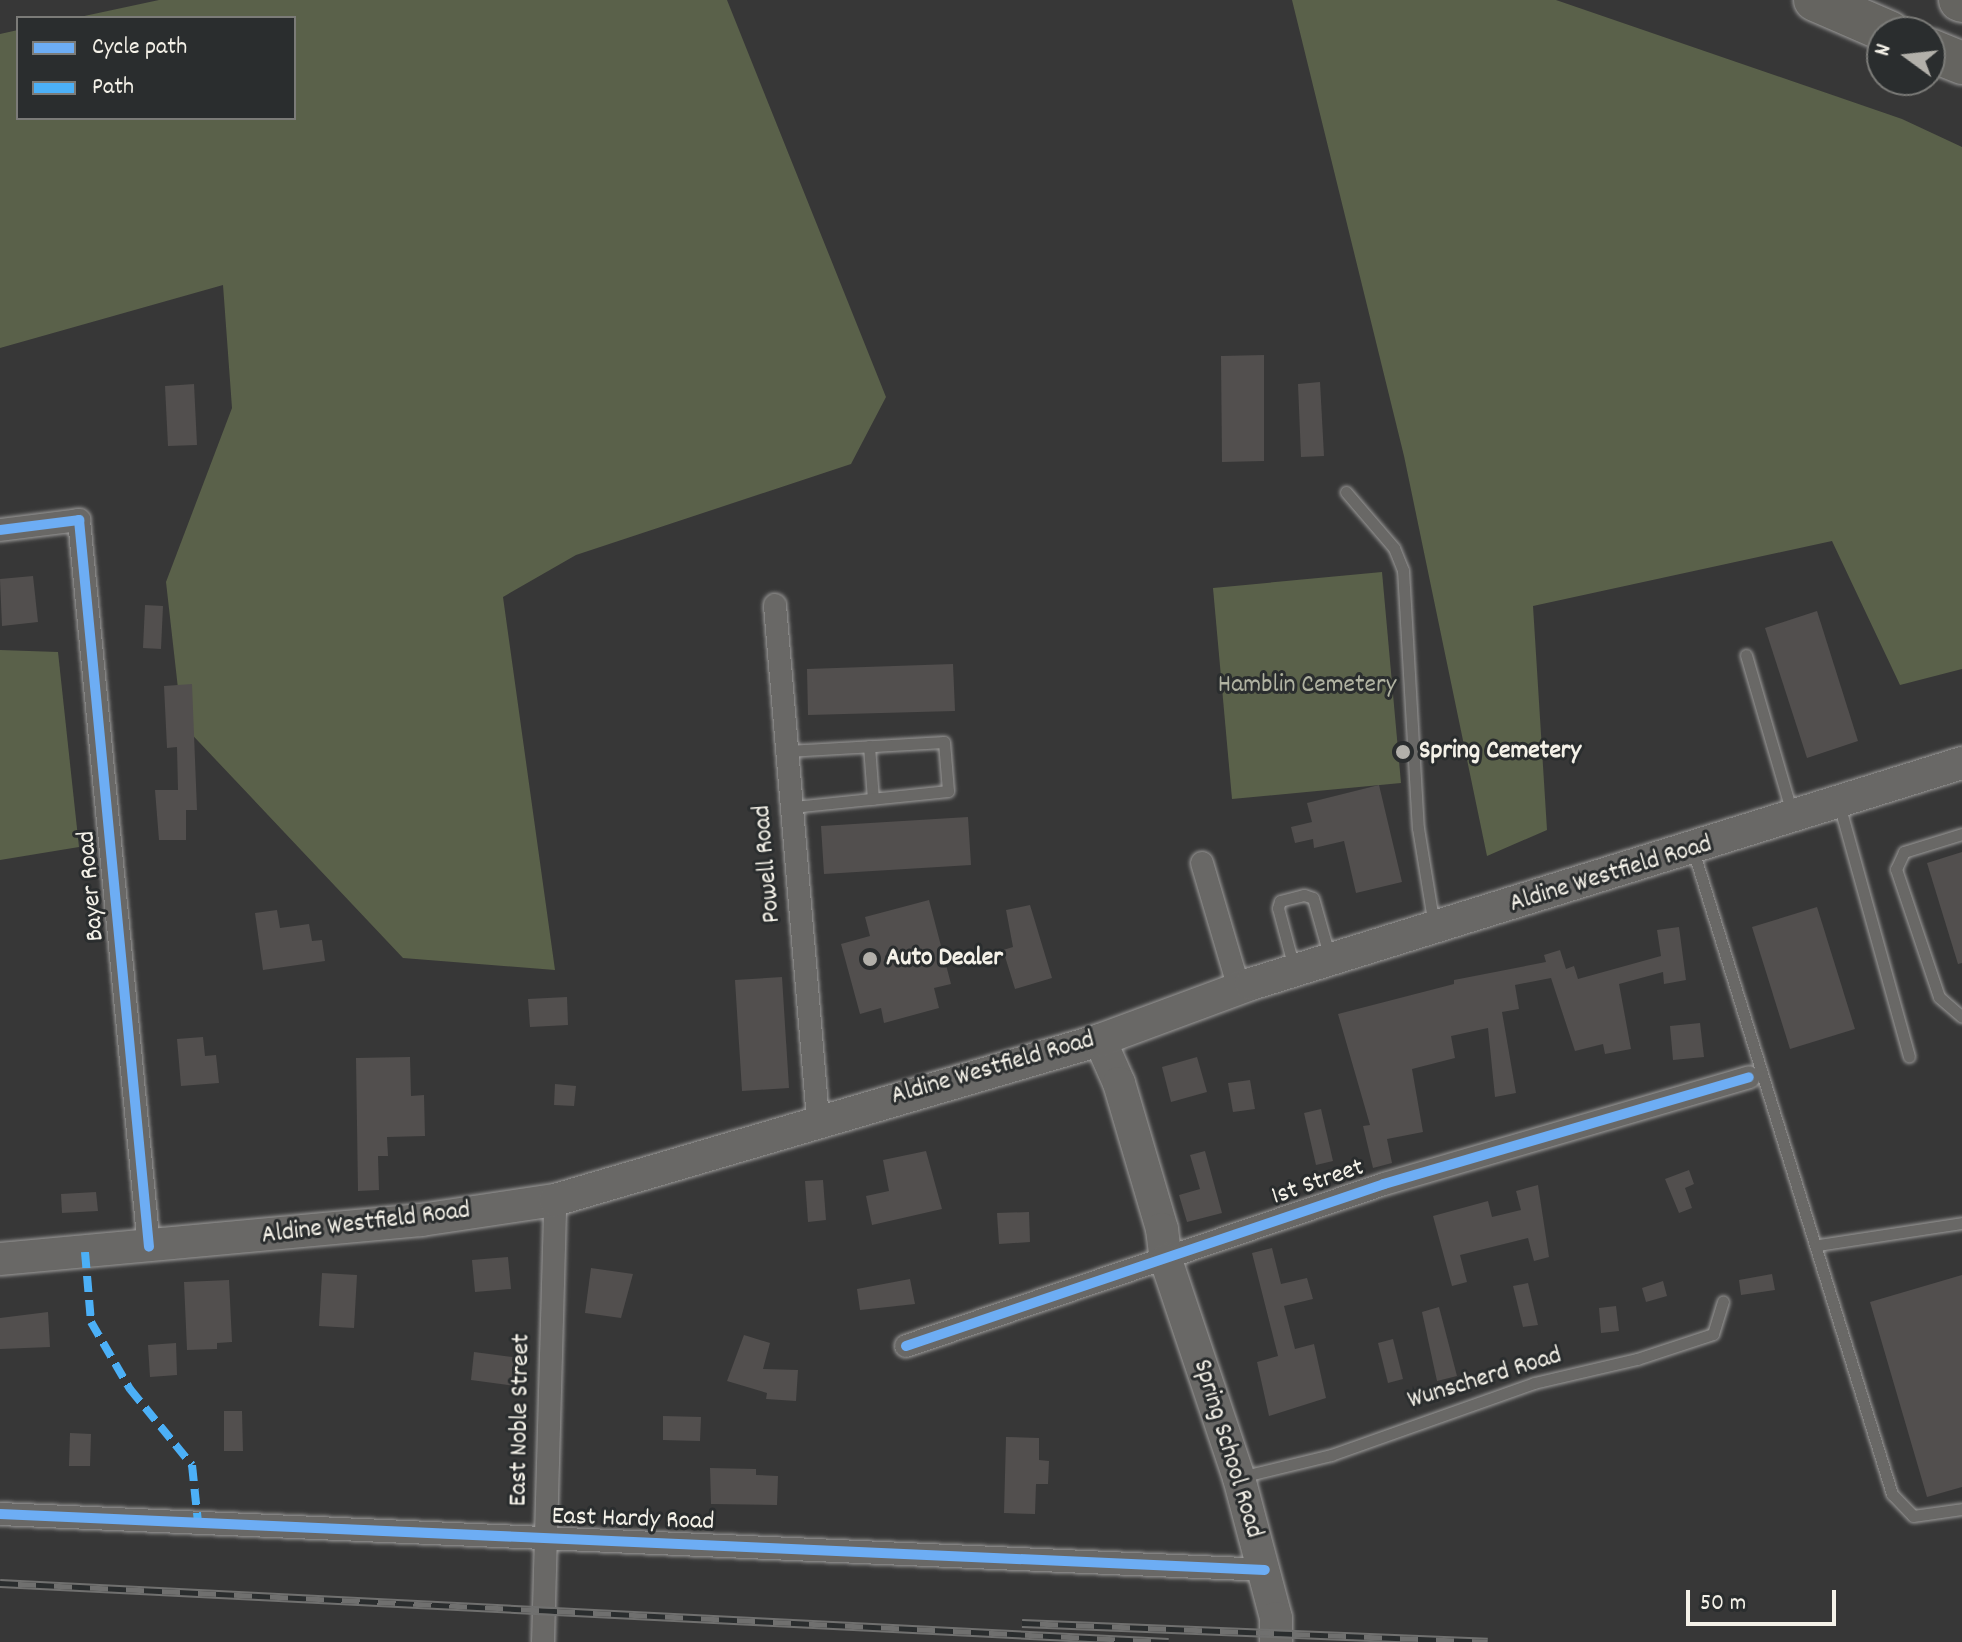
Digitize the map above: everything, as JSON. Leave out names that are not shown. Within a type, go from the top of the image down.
[{"type":"highway","points":[[1815,0],[1866,22]]},
{"type":"main road","name":"Aldine Westfield Road","points":[[0,1259],[421,1220],[555,1200],[818,1119],[1100,1040],[1239,989],[1331,963],[1962,763]]},
{"type":"main road","name":"Spring School Road","points":[[1100,1040],[1107,1086],[1145,1218],[1166,1260],[1239,1478],[1265,1570],[1276,1642]]},
{"type":"street","name":"Bayer Road","points":[[0,530],[79,520],[149,1247]]},
{"type":"street","name":"Powell Road","points":[[775,605],[818,1119]]},
{"type":"street","points":[[1202,863],[1239,989]]},
{"type":"street","name":"1st Street","points":[[906,1346],[1384,1184],[1749,1077]]},
{"type":"street","name":"East Noble Street","points":[[543,1642],[555,1200]]},
{"type":"street","name":"East Hardy Road","points":[[0,1514],[1265,1570]]},
{"type":"lane","points":[[1346,492],[1394,548],[1403,570],[1418,828],[1435,930]]},
{"type":"lane","points":[[1746,655],[1793,817]]},
{"type":"lane","points":[[787,751],[944,742],[948,791],[792,807]]},
{"type":"lane","points":[[869,746],[873,799]]},
{"type":"lane","points":[[1839,803],[1909,1056]]},
{"type":"lane","points":[[1962,834],[1904,852],[1896,869],[1939,997],[1962,1017]]},
{"type":"lane","points":[[1693,849],[1818,1245],[1892,1494],[1913,1516],[1962,1509]]},
{"type":"lane","points":[[1295,973],[1278,908],[1280,901],[1304,895],[1313,898],[1331,963]]},
{"type":"lane","points":[[1818,1245],[1962,1223]]},
{"type":"lane","name":"Wunscherd Road","points":[[1239,1478],[1331,1455],[1534,1383],[1637,1359],[1713,1334],[1723,1301]]},
{"type":"green space","points":[[159,0],[727,0],[886,397],[851,464],[576,555],[503,597],[555,970],[403,958],[182,724],[166,582],[232,408],[223,285],[0,348],[0,34],[16,30],[16,120],[296,120],[296,16],[84,16]]},
{"type":"green space","points":[[1292,0],[1556,0],[1902,119],[1962,147],[1962,669],[1900,685],[1832,541],[1533,606],[1547,830],[1487,856],[1404,456]]},
{"type":"green space","name":"Hamblin Cemetery","points":[[1382,572],[1401,783],[1232,799],[1213,588]]},
{"type":"green space","points":[[0,650],[58,652],[79,847],[0,860]]},
{"type":"building","points":[[1264,355],[1264,461],[1222,462],[1221,356]]},
{"type":"building","points":[[1320,382],[1324,456],[1301,457],[1298,384]]},
{"type":"building","points":[[194,384],[197,445],[168,446],[165,386]]},
{"type":"building","points":[[33,576],[38,622],[2,626],[0,579]]},
{"type":"building","points":[[145,605],[163,606],[161,649],[143,648]]},
{"type":"building","points":[[1817,611],[1858,741],[1807,758],[1765,628]]},
{"type":"building","points":[[953,664],[955,711],[808,715],[807,669]]},
{"type":"building","points":[[192,684],[197,810],[186,810],[186,840],[159,840],[155,790],[178,790],[177,747],[167,748],[164,686]]},
{"type":"building","points":[[1379,785],[1402,882],[1356,893],[1344,841],[1314,848],[1313,839],[1295,843],[1291,827],[1312,822],[1307,803]]},
{"type":"building","points":[[968,817],[971,865],[824,874],[821,826]]},
{"type":"building","points":[[1962,852],[1962,963],[1958,964],[1927,863]]},
{"type":"building","points":[[929,900],[951,984],[934,988],[939,1008],[884,1023],[881,1008],[860,1014],[841,944],[870,936],[865,917]]},
{"type":"building","points":[[1030,905],[1052,978],[1015,989],[1003,950],[1013,947],[1006,910]]},
{"type":"building","points":[[1817,907],[1855,1029],[1790,1049],[1752,927]]},
{"type":"building","points":[[277,910],[280,928],[309,924],[312,941],[322,940],[325,961],[263,970],[255,913]]},
{"type":"building","points":[[1679,927],[1686,980],[1664,984],[1663,972],[1619,984],[1631,1049],[1605,1054],[1603,1044],[1575,1051],[1551,978],[1515,985],[1519,1009],[1502,1012],[1516,1093],[1495,1097],[1488,1028],[1451,1036],[1455,1058],[1412,1069],[1423,1132],[1387,1139],[1392,1163],[1373,1168],[1363,1126],[1370,1125],[1338,1014],[1454,984],[1454,980],[1546,962],[1544,955],[1560,950],[1566,969],[1574,966],[1578,979],[1661,956],[1657,930]]},
{"type":"building","points":[[782,977],[789,1088],[742,1091],[735,980]]},
{"type":"building","points":[[567,997],[568,1025],[530,1027],[528,999]]},
{"type":"building","points":[[1700,1023],[1704,1057],[1673,1060],[1670,1026]]},
{"type":"building","points":[[203,1037],[205,1056],[216,1055],[219,1083],[181,1086],[177,1039]]},
{"type":"building","points":[[410,1057],[411,1096],[424,1095],[425,1136],[387,1137],[388,1156],[378,1156],[379,1190],[358,1191],[356,1058]]},
{"type":"building","points":[[1197,1057],[1207,1092],[1171,1102],[1162,1067]]},
{"type":"building","points":[[1250,1080],[1255,1109],[1233,1112],[1228,1083]]},
{"type":"building","points":[[555,1084],[576,1086],[574,1106],[554,1105]]},
{"type":"building","points":[[1321,1109],[1333,1161],[1316,1165],[1304,1113]]},
{"type":"building","points":[[926,1151],[942,1209],[872,1225],[866,1196],[889,1191],[883,1160]]},
{"type":"building","points":[[1205,1151],[1222,1213],[1187,1222],[1179,1195],[1200,1189],[1190,1155]]},
{"type":"building","points":[[1689,1170],[1694,1184],[1685,1188],[1692,1208],[1679,1213],[1665,1179]]},
{"type":"building","points":[[823,1180],[826,1220],[808,1222],[805,1181]]},
{"type":"building","points":[[1538,1185],[1549,1257],[1534,1261],[1528,1238],[1460,1255],[1467,1282],[1452,1286],[1433,1216],[1488,1201],[1492,1217],[1521,1210],[1516,1191]]},
{"type":"building","points":[[96,1192],[98,1211],[62,1213],[61,1194]]},
{"type":"building","points":[[1029,1212],[1030,1242],[999,1244],[997,1213]]},
{"type":"building","points":[[1272,1248],[1281,1284],[1307,1278],[1313,1299],[1284,1306],[1295,1349],[1314,1344],[1326,1398],[1269,1416],[1257,1362],[1278,1356],[1252,1253]]},
{"type":"building","points":[[508,1257],[511,1289],[475,1292],[472,1260]]},
{"type":"building","points":[[591,1268],[633,1274],[621,1318],[585,1313]]},
{"type":"building","points":[[322,1273],[357,1275],[354,1328],[319,1326]]},
{"type":"building","points":[[1772,1274],[1775,1290],[1741,1295],[1739,1280]]},
{"type":"building","points":[[1962,1275],[1962,1487],[1927,1497],[1870,1302]]},
{"type":"building","points":[[910,1279],[915,1304],[860,1310],[857,1289]]},
{"type":"building","points":[[229,1280],[232,1342],[217,1343],[217,1349],[187,1350],[184,1282]]},
{"type":"building","points":[[1663,1281],[1667,1296],[1646,1302],[1642,1288]]},
{"type":"building","points":[[1528,1283],[1538,1325],[1523,1327],[1513,1286]]},
{"type":"building","points":[[1616,1306],[1619,1331],[1601,1333],[1599,1308]]},
{"type":"building","points":[[1439,1307],[1457,1376],[1437,1381],[1422,1312]]},
{"type":"building","points":[[48,1312],[50,1347],[0,1349],[0,1318]]},
{"type":"building","points":[[744,1335],[770,1343],[763,1369],[798,1370],[796,1401],[766,1399],[767,1393],[727,1381]]},
{"type":"building","points":[[1393,1339],[1403,1379],[1388,1383],[1378,1343]]},
{"type":"building","points":[[176,1343],[177,1375],[150,1377],[148,1345]]},
{"type":"building","points":[[474,1352],[520,1358],[516,1386],[471,1380]]},
{"type":"building","points":[[224,1411],[242,1411],[243,1451],[224,1451]]},
{"type":"building","points":[[663,1416],[701,1417],[700,1441],[663,1440]]},
{"type":"building","points":[[70,1433],[91,1434],[90,1466],[69,1466]]},
{"type":"building","points":[[1006,1437],[1039,1438],[1039,1460],[1049,1461],[1048,1484],[1036,1484],[1035,1514],[1004,1513]]},
{"type":"building","points":[[710,1468],[756,1469],[756,1475],[778,1476],[777,1505],[711,1504]]},
{"type":"railway","points":[[0,1583],[1169,1642]]},
{"type":"railway","points":[[1022,1623],[1488,1642]]},
{"type":"marked path","points":[[85,1252],[91,1322],[130,1389],[192,1465],[198,1522]]},
{"type":"cycle path","points":[[0,530],[79,520],[149,1247]]},
{"type":"cycle path","points":[[906,1346],[1384,1184],[1749,1077]]},
{"type":"cycle path","points":[[0,1514],[1265,1570]]},
{"type":"place","name":"Spring Cemetery","points":[[1403,752]]},
{"type":"place","name":"Auto Dealer","points":[[870,959]]}]
